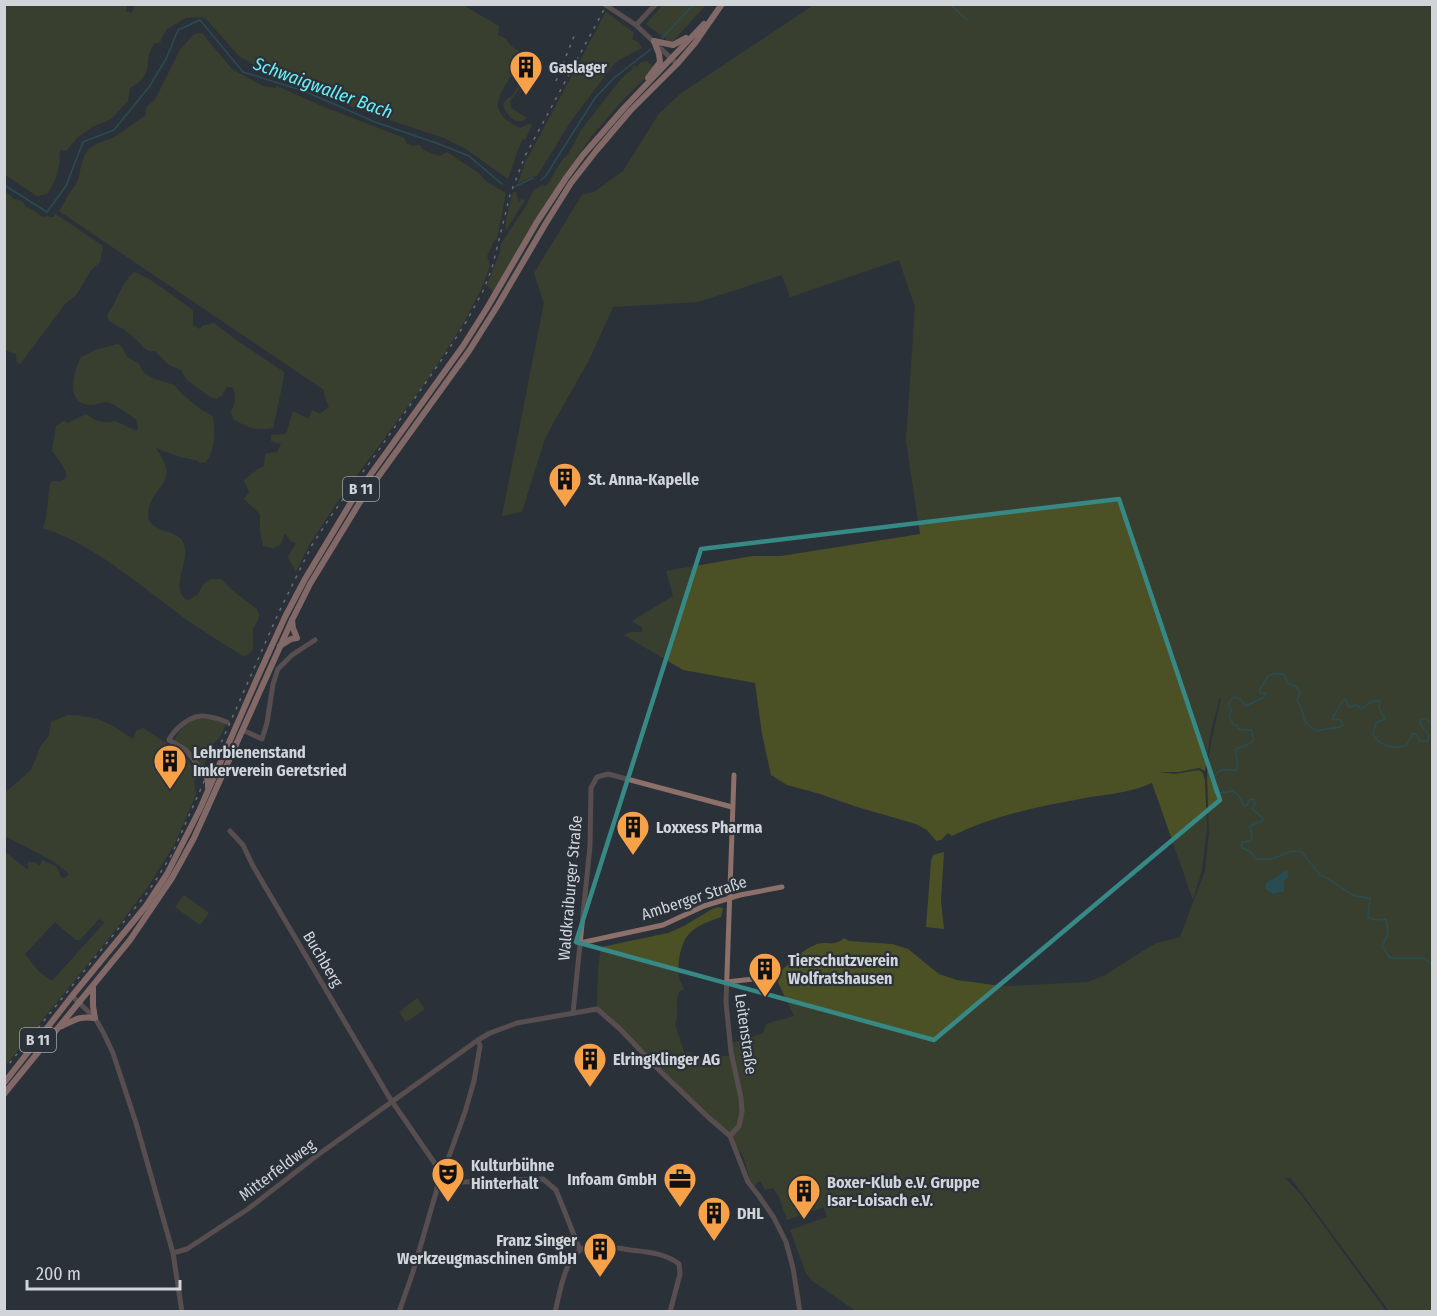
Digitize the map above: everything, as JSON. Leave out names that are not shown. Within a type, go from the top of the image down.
[{"type":"main road","name":"B 11","points":[[4,1094],[80,1003],[145,919],[184,859],[225,772],[279,646],[328,554],[360,502],[469,351],[572,183],[630,111],[695,43],[722,4]]},
{"type":"main road","name":"B 11","points":[[4,1083],[146,906],[178,855],[274,641],[305,579],[353,499],[463,346],[566,178],[602,132],[715,13]]},
{"type":"main road","points":[[654,41],[673,45],[697,31]]},
{"type":"main road","points":[[642,88],[660,62],[654,41]]},
{"type":"main road","points":[[279,646],[297,638],[292,620]]},
{"type":"main road","points":[[208,792],[206,777],[216,772]]},
{"type":"main road","points":[[59,1027],[78,1018],[95,1018],[93,986]]},
{"type":"street","points":[[604,4],[636,26],[677,64]]},
{"type":"street","points":[[636,26],[656,4]]},
{"type":"street","points":[[297,638],[305,645]]},
{"type":"street","points":[[247,732],[262,739],[278,669],[292,655],[315,640]]},
{"type":"street","points":[[206,777],[186,750],[169,740],[170,736],[194,717],[212,716],[227,722]]},
{"type":"street","name":"Waldkraiburger Straße","points":[[573,1013],[590,846],[591,788],[597,777],[608,774],[732,807]]},
{"type":"street","points":[[726,982],[734,775]]},
{"type":"street","name":"Buchberg","points":[[230,831],[243,845],[278,910],[393,1102]]},
{"type":"street","name":"Amberger Straße","points":[[580,943],[663,925],[704,906],[729,898],[782,887]]},
{"type":"street","name":"Leitenstraße","points":[[730,1136],[739,1126],[742,1106],[731,1052],[726,982],[763,978],[775,974]]},
{"type":"street","points":[[72,996],[95,1018],[113,1053],[136,1123],[173,1253],[182,1311]]},
{"type":"street","points":[[399,1311],[413,1272],[438,1182],[438,1168],[393,1102],[490,1033],[510,1025],[597,1009],[730,1136],[748,1182],[774,1218],[786,1242],[796,1280],[800,1311]]},
{"type":"street","points":[[438,1168],[447,1162],[465,1112],[474,1081],[480,1046],[478,1040]]},
{"type":"street","name":"Mitterfeldweg","points":[[173,1253],[187,1249],[248,1209],[319,1154],[393,1102]]},
{"type":"street","points":[[438,1182],[543,1179],[556,1190],[580,1250]]},
{"type":"street","points":[[555,1311],[569,1262],[580,1250],[588,1247],[608,1246],[670,1257],[679,1264],[680,1274],[670,1311]]},
{"type":"highlighted area","points":[[1119,499],[1220,800],[934,1040],[576,942],[701,549]]},
{"type":"green space","points":[[5,5],[127,5],[126,11],[132,13],[135,5],[463,5],[499,26],[498,35],[525,55],[504,87],[498,105],[503,116],[513,124],[520,128],[532,125],[525,140],[523,139],[508,179],[466,149],[444,138],[383,118],[321,95],[303,85],[282,77],[272,77],[258,70],[250,62],[240,57],[206,19],[186,18],[167,29],[160,42],[154,44],[150,51],[146,72],[138,83],[130,88],[128,101],[111,119],[92,127],[77,138],[66,151],[60,150],[56,179],[47,194],[37,196],[5,175]]},
{"type":"green space","points":[[663,5],[706,5],[671,43],[646,24]]},
{"type":"green space","points":[[814,5],[1432,5],[1432,1311],[1389,1311],[1291,1178],[1285,1178],[1302,1196],[1386,1311],[856,1311],[811,1280],[806,1273],[790,1230],[827,1217],[824,1207],[787,1220],[779,1197],[773,1188],[765,1190],[760,1181],[752,1187],[744,1158],[730,1136],[597,1009],[601,947],[668,933],[718,907],[723,908],[721,917],[702,925],[687,936],[679,962],[680,981],[684,989],[679,992],[675,1024],[684,1052],[690,1052],[706,1062],[721,1056],[730,1056],[732,1043],[763,1033],[766,1024],[794,1016],[775,976],[811,947],[821,943],[837,942],[844,938],[849,941],[892,944],[908,949],[939,974],[957,980],[1001,986],[1088,982],[1107,974],[1157,943],[1180,937],[1205,871],[1209,833],[1208,762],[1220,697],[1211,731],[1205,771],[1199,768],[1179,772],[1160,772],[1174,774],[1199,770],[1203,773],[1207,829],[1202,870],[1193,900],[1152,783],[1127,791],[1017,812],[952,836],[948,833],[941,840],[936,841],[927,830],[916,824],[787,785],[771,775],[762,734],[755,683],[683,670],[624,635],[631,632],[642,632],[642,627],[632,621],[673,596],[666,571],[752,556],[781,556],[920,534],[906,441],[915,307],[899,260],[790,297],[782,275],[698,302],[613,307],[589,360],[545,438],[522,512],[502,516],[544,303],[534,273],[582,195],[594,192],[623,171],[658,115],[680,94]],"holes":[[[1286,870],[1284,890],[1275,894],[1267,890],[1265,886]]]},
{"type":"green space","points":[[606,12],[634,33],[632,39],[642,48],[614,64],[571,121],[537,176],[518,183],[525,163]]},
{"type":"green space","points":[[202,33],[232,69],[263,86],[275,88],[277,86],[404,138],[407,144],[419,145],[425,151],[440,156],[447,152],[477,172],[487,182],[506,193],[497,239],[487,256],[490,265],[482,288],[463,324],[425,383],[338,501],[309,545],[296,572],[288,557],[296,543],[285,534],[280,545],[273,548],[263,546],[260,514],[244,499],[249,492],[244,480],[264,466],[265,454],[277,452],[281,444],[271,441],[271,435],[286,434],[293,411],[309,419],[312,410],[320,414],[329,407],[324,390],[59,211],[78,180],[86,152],[95,145],[118,135],[145,116],[147,107],[156,98],[180,50],[194,34]]},
{"type":"green space","points":[[646,61],[653,66],[648,75],[591,137],[559,184],[494,293],[487,285],[501,244],[534,190],[548,184],[581,130],[621,79],[631,71],[634,65],[637,67],[641,62]]},
{"type":"green space","points":[[523,80],[525,81],[510,101],[511,108],[527,118],[523,121],[516,121],[506,112],[503,104]]},
{"type":"green space","points":[[5,191],[42,217],[54,217],[54,213],[103,246],[100,262],[91,270],[77,294],[65,304],[20,364],[17,362],[16,354],[5,350]]},
{"type":"green space","points":[[513,192],[516,192],[519,202],[522,199],[525,200],[506,230],[506,219]]},
{"type":"green space","points":[[134,272],[155,283],[193,310],[193,326],[200,329],[202,326],[214,323],[284,372],[273,428],[252,428],[233,419],[231,412],[235,396],[232,387],[227,387],[217,399],[210,397],[187,380],[181,370],[169,365],[155,351],[144,348],[125,330],[109,321],[107,315]]},
{"type":"green space","points":[[118,344],[126,356],[139,364],[144,373],[174,385],[200,409],[213,416],[213,446],[206,462],[201,463],[156,448],[166,470],[166,478],[150,504],[148,515],[153,525],[175,535],[183,542],[185,557],[180,587],[181,594],[186,600],[198,594],[210,579],[221,579],[257,609],[259,616],[253,629],[253,650],[247,655],[243,656],[196,626],[104,558],[64,536],[43,528],[50,483],[67,476],[62,464],[52,451],[56,426],[86,414],[99,421],[115,421],[137,431],[136,419],[117,407],[107,402],[88,405],[76,398],[74,392],[74,378],[81,357],[98,349]]},
{"type":"green space","points":[[68,715],[87,717],[109,724],[133,739],[136,731],[143,728],[185,755],[198,775],[194,782],[196,794],[174,845],[149,885],[5,1066],[5,852],[28,870],[28,862],[35,862],[40,866],[42,860],[57,867],[61,877],[65,878],[69,874],[55,862],[5,836],[5,793],[31,770],[41,745],[49,736],[51,722]],"holes":[[[99,919],[105,922],[52,981],[38,971],[25,954],[55,922],[76,940],[80,940]]]},
{"type":"green space","points":[[199,718],[226,724],[220,737],[210,747],[203,769],[174,741],[184,726]]},
{"type":"green space","points":[[944,852],[941,901],[944,929],[926,927],[931,861],[933,855]]},
{"type":"green space","points":[[184,895],[209,913],[200,925],[175,907]]},
{"type":"green space","points":[[417,998],[425,1009],[406,1022],[399,1012]]},
{"type":"water","points":[[1286,870],[1289,876],[1284,881],[1284,891],[1274,894],[1266,890],[1266,883]]},
{"type":"waterway","name":"Schwaigwaller Bach","points":[[662,38],[694,4]]},
{"type":"waterway","points":[[950,4],[966,19]]},
{"type":"waterway","name":"Schwaigwaller Bach","points":[[4,185],[47,212],[66,186],[83,142],[114,130],[149,87],[166,59],[178,30],[200,20],[243,72],[304,91],[375,122],[469,156],[502,184]]},
{"type":"waterway","name":"Schwaigwaller Bach","points":[[541,180],[595,98],[614,78],[651,49]]},
{"type":"waterway","name":"Schwaigwaller Bach","points":[[516,186],[533,178]]},
{"type":"waterway","points":[[1432,724],[1425,718],[1420,720],[1429,735],[1428,741],[1420,741],[1413,733],[1406,746],[1387,746],[1373,734],[1376,723],[1385,719],[1379,708],[1380,701],[1372,702],[1362,709],[1356,705],[1349,707],[1345,699],[1332,719],[1340,720],[1343,725],[1317,731],[1304,719],[1297,701],[1300,692],[1296,686],[1288,683],[1283,674],[1274,674],[1268,676],[1259,691],[1266,693],[1264,697],[1246,706],[1240,699],[1234,697],[1229,703],[1228,706],[1232,709],[1229,717],[1233,724],[1240,730],[1251,730],[1254,740],[1236,749],[1237,770],[1218,772],[1213,783],[1215,793],[1233,791],[1239,796],[1244,806],[1250,799],[1254,800],[1252,808],[1264,820],[1250,826],[1252,835],[1250,841],[1243,842],[1241,845],[1252,853],[1255,859],[1272,859],[1292,851],[1302,852],[1320,875],[1355,896],[1370,898],[1368,918],[1386,919],[1387,933],[1382,946],[1390,958],[1424,958],[1432,964]]},
{"type":"railway","points":[[4,1070],[144,897],[172,854],[278,614],[312,545],[447,352],[483,291],[492,268],[510,195],[525,156],[607,4]]},
{"type":"railway","points":[[556,81],[575,34]]},
{"type":"place","name":"Gaslager","points":[[526,96]]},
{"type":"place","name":"St. Anna-Kapelle","points":[[565,508]]},
{"type":"place","name":"Lehrbienenstand Imkerverein Geretsried","points":[[170,790]]},
{"type":"place","name":"Loxxess Pharma","points":[[633,856]]},
{"type":"place","name":"Tierschutzverein Wolfratshausen","points":[[765,998]]},
{"type":"place","name":"ElringKlinger AG","points":[[590,1088]]},
{"type":"place","name":"Kulturbühne Hinterhalt","points":[[448,1203]]},
{"type":"place","name":"Infoam GmbH","points":[[680,1208]]},
{"type":"place","name":"Boxer-Klub e.V. Gruppe Isar-Loisach e.V.","points":[[804,1220]]},
{"type":"place","name":"DHL","points":[[714,1242]]},
{"type":"place","name":"Franz Singer Werkzeugmaschinen GmbH","points":[[600,1278]]}]
